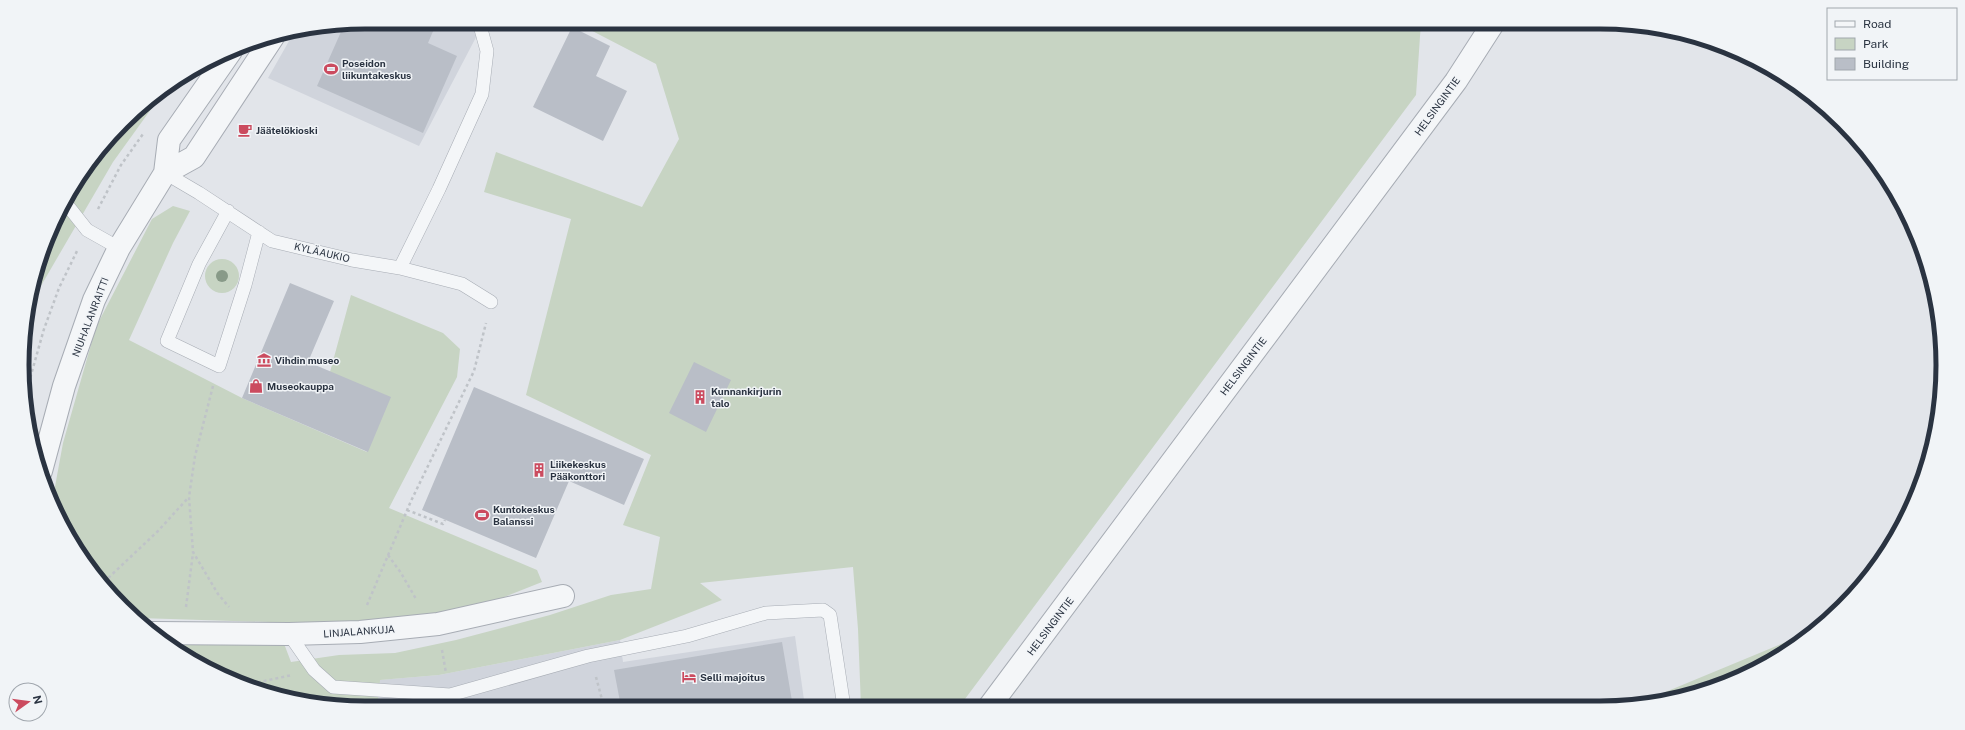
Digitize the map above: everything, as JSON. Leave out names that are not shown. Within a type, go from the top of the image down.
[{"type":"street","name":"HELSINGINTIE","points":[[993,701],[1456,81],[1489,29]]},
{"type":"street","name":"NIUHALANRAITTI","points":[[165,174],[194,157],[270,43]]},
{"type":"street","name":"NIUHALANRAITTI","points":[[43,461],[66,378],[94,300],[119,248],[165,174],[169,140],[223,61]]},
{"type":"street","name":"LINJALANKUJA","points":[[162,633],[288,634],[360,632],[431,625],[563,596]]},
{"type":"lane","points":[[400,268],[439,189],[482,94],[487,51],[481,29]]},
{"type":"lane","name":"KYLÄAUKIO","points":[[165,174],[228,211],[272,241],[352,260],[400,268],[462,284],[491,302]]},
{"type":"lane","points":[[69,207],[87,230],[119,248]]},
{"type":"lane","points":[[228,211],[199,264],[167,341],[219,366],[245,285],[259,232]]},
{"type":"lane","points":[[288,634],[314,670],[333,687],[450,696],[588,656],[687,636],[766,613],[823,610],[830,615],[843,701]]},
{"type":"path","points":[[360,632],[367,604],[407,510],[474,371],[491,302]]},
{"type":"path","points":[[183,633],[193,552],[189,497],[195,456],[206,406],[219,366]]},
{"type":"path","points":[[106,580],[158,530],[189,497]]},
{"type":"path","points":[[407,510],[444,524],[445,520]]},
{"type":"path","points":[[193,552],[218,594],[252,634]]},
{"type":"path","points":[[388,554],[414,594],[431,625],[450,696]]},
{"type":"path","points":[[256,683],[314,670]]},
{"type":"path","points":[[598,682],[603,701]]},
{"type":"shaded area","points":[[365,29],[480,29],[419,146],[268,78],[291,37],[299,35]]},
{"type":"shaded area","points":[[795,636],[804,701],[378,701],[379,680],[439,675],[620,640],[623,662]]},
{"type":"green space","points":[[588,29],[1421,29],[1416,95],[963,701],[861,701],[858,629],[853,567],[700,583],[722,600],[620,640],[439,675],[380,680],[378,701],[321,698],[278,690],[216,666],[176,643],[283,641],[291,662],[339,655],[395,653],[456,640],[550,615],[611,595],[651,589],[660,537],[623,525],[651,455],[526,395],[571,219],[484,192],[496,152],[642,207],[679,139],[656,64]]},
{"type":"green space","points":[[158,100],[113,162],[36,294],[40,278],[55,236],[74,197],[98,160],[112,143],[127,127]]},
{"type":"green space","points":[[173,206],[190,211],[173,243],[129,340],[242,398],[367,452],[330,372],[351,295],[443,333],[460,349],[457,377],[389,508],[537,570],[542,582],[474,609],[330,624],[143,618],[112,587],[98,570],[74,533],[54,492],[63,443],[96,327],[152,219]]},
{"type":"green space","points":[[225,259],[234,264],[238,269],[238,283],[234,288],[229,292],[219,293],[215,292],[206,283],[205,273],[206,269],[215,260]]},
{"type":"green space","points":[[1797,638],[1768,656],[1729,675],[1687,690],[1654,697]]},
{"type":"building","points":[[434,29],[428,43],[457,56],[423,133],[317,86],[342,30]]},
{"type":"building","points":[[571,29],[576,29],[610,46],[596,76],[627,91],[603,141],[533,107]]},
{"type":"building","points":[[290,283],[334,301],[308,362],[391,397],[368,452],[242,398]]},
{"type":"building","name":"Kunnankirjurin talo","points":[[694,362],[731,380],[706,432],[669,413]]},
{"type":"building","name":"Liikekeskus Pääkonttori","points":[[474,387],[644,459],[624,505],[569,481],[536,558],[422,510]]},
{"type":"building","points":[[782,642],[792,701],[620,701],[614,670]]},
{"type":"place","name":"Poseidon liikuntakeskus","points":[[331,69]]},
{"type":"place","name":"Jäätelökioski","points":[[245,130]]},
{"type":"place","name":"Vihdin museo","points":[[264,360]]},
{"type":"place","name":"Museokauppa","points":[[256,386]]},
{"type":"place","name":"Kunnankirjurin talo","points":[[700,397]]},
{"type":"place","name":"Liikekeskus Pääkonttori","points":[[539,470]]},
{"type":"place","name":"Kuntokeskus Balanssi","points":[[482,515]]},
{"type":"place","name":"Selli majoitus","points":[[689,677]]}]
